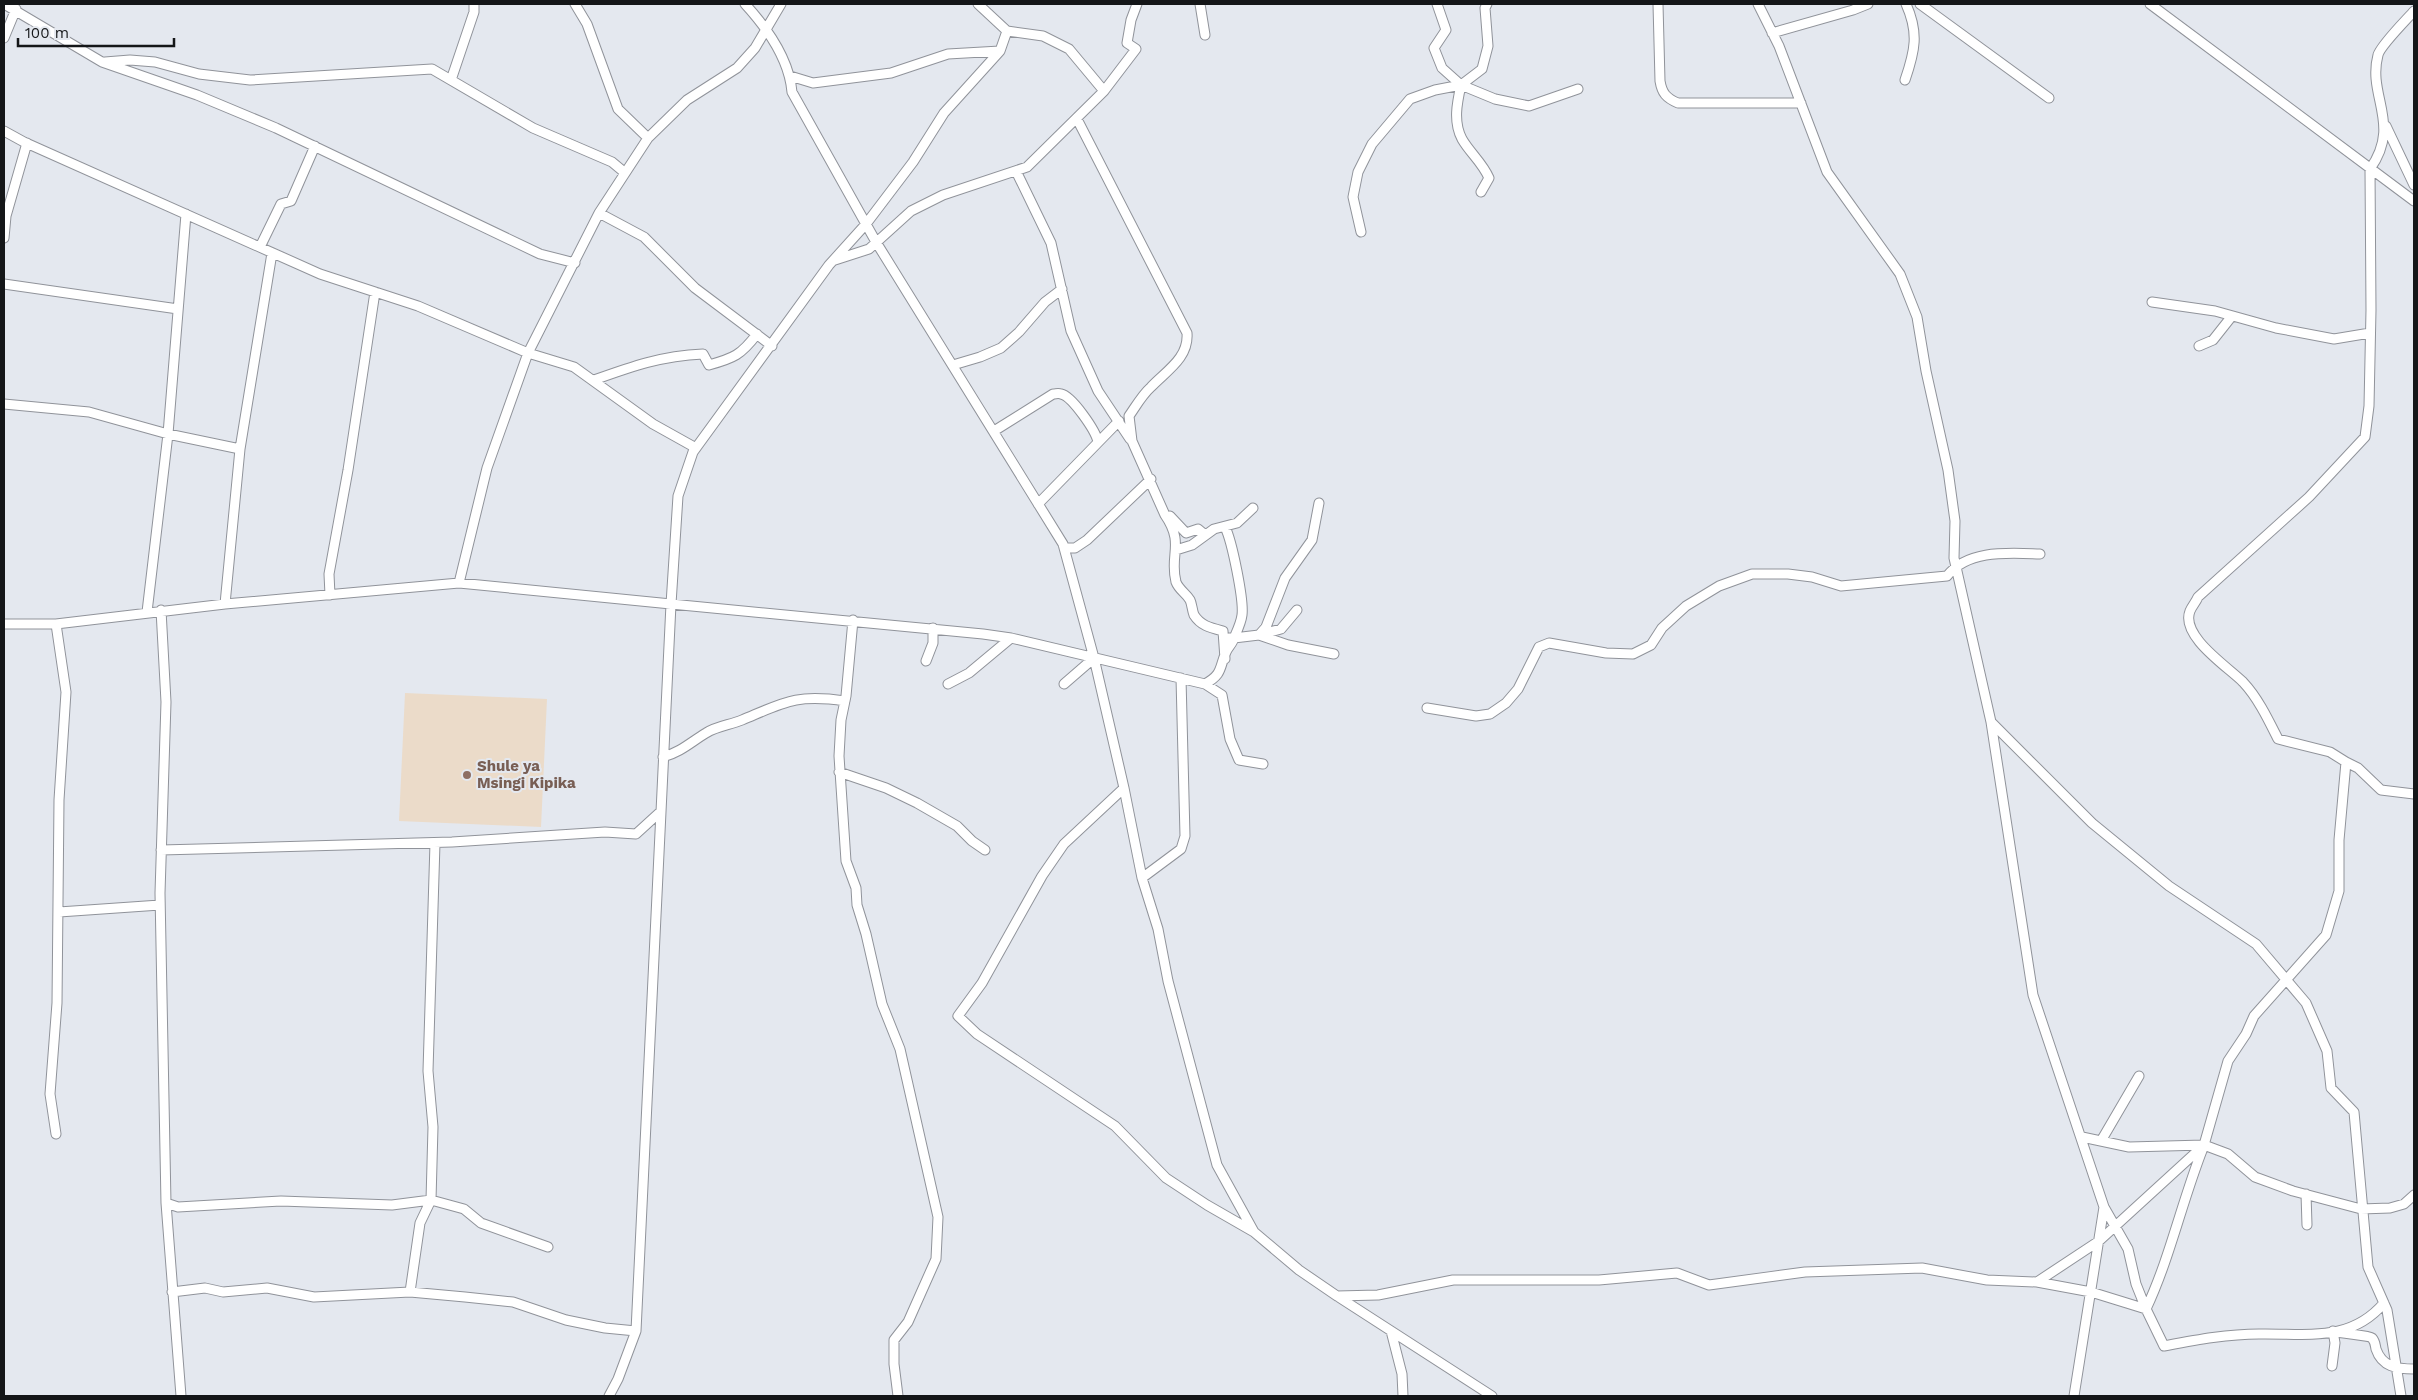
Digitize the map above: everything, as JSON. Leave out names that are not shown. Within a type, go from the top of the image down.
[{"type":"street","points":[[4,4],[16,9],[102,62],[197,95],[315,146],[540,254],[575,263]]},
{"type":"street","points":[[451,80],[474,12],[474,4]]},
{"type":"street","points":[[575,4],[587,24],[618,109],[648,138]]},
{"type":"street","points":[[745,4],[767,28],[790,76],[792,92],[876,242],[994,431],[1064,548],[1094,658],[1124,788],[1142,878],[1158,929],[1168,981],[1218,1165],[1254,1232]]},
{"type":"street","points":[[459,583],[487,468],[528,353],[599,213],[648,138],[668,116],[688,100],[737,68],[754,48],[781,4]]},
{"type":"street","points":[[978,4],[1008,31],[1043,36],[1069,49],[1104,91]]},
{"type":"street","points":[[829,266],[839,258],[869,249],[911,211],[942,195],[1027,167],[1078,119],[1104,91],[1136,50],[1127,43],[1137,4]]},
{"type":"street","points":[[1200,4],[1205,34]]},
{"type":"street","points":[[1437,4],[1446,30],[1434,48],[1442,68],[1461,85],[1495,99],[1528,106],[1578,90]]},
{"type":"street","points":[[1361,232],[1354,197],[1358,172],[1372,144],[1410,100],[1435,90],[1461,85],[1482,69],[1488,46],[1485,8],[1487,4]]},
{"type":"street","points":[[1658,4],[1661,90],[1668,99],[1678,103],[1801,103]]},
{"type":"street","points":[[1758,4],[1801,103],[1827,172],[1900,274],[1917,317],[1926,371],[1948,470],[1955,521],[1956,565],[1991,722],[2033,995],[2104,1207],[2128,1249],[2136,1284],[2146,1309],[2164,1346],[2210,1338],[2260,1334],[2316,1336],[2363,1323],[2384,1303]]},
{"type":"street","points":[[1772,33],[1868,4]]},
{"type":"street","points":[[1905,80],[1915,52],[1913,19],[1906,4]]},
{"type":"street","points":[[1920,4],[2049,98]]},
{"type":"street","points":[[2150,4],[2414,201]]},
{"type":"street","points":[[4,38],[16,9]]},
{"type":"street","points":[[2414,11],[2378,53],[2376,76],[2386,126],[2400,152],[2414,185]]},
{"type":"street","points":[[609,1396],[618,1380],[636,1331],[660,813],[678,496],[696,448],[720,412],[772,346],[829,266],[866,224],[913,162],[944,113],[1000,52],[1008,31]]},
{"type":"street","points":[[790,76],[813,83],[891,72],[948,54],[1000,52]]},
{"type":"street","points":[[102,62],[130,60],[155,62],[199,74],[250,80],[432,70],[533,128],[612,162],[624,172]]},
{"type":"street","points":[[1461,85],[1455,111],[1462,138],[1484,166],[1489,178],[1481,192]]},
{"type":"street","points":[[1078,119],[1186,333],[1187,344],[1183,354],[1150,388],[1129,416],[1132,441]]},
{"type":"street","points":[[2386,126],[2378,159],[2370,170],[2369,406],[2365,437],[2309,497],[2198,597],[2189,612],[2191,632],[2204,648],[2244,683],[2263,710],[2278,739],[2330,752],[2358,768],[2380,790],[2414,794]]},
{"type":"street","points":[[4,130],[27,143],[320,274],[418,306],[528,353],[574,368],[594,380],[653,424],[696,448]]},
{"type":"street","points":[[4,238],[6,216],[27,143]]},
{"type":"street","points":[[260,247],[281,204],[291,200],[315,146]]},
{"type":"street","points":[[1016,171],[1051,244],[1071,331],[1098,391],[1132,441],[1151,479],[1165,515],[1172,525],[1177,538],[1176,580],[1180,590],[1189,599],[1194,614],[1202,625],[1223,631]]},
{"type":"street","points":[[599,213],[644,237],[695,288],[772,346]]},
{"type":"street","points":[[147,612],[168,434],[186,214]]},
{"type":"street","points":[[225,604],[240,449],[272,253]]},
{"type":"street","points":[[4,284],[178,309]]},
{"type":"street","points":[[953,365],[1001,348],[1045,302],[1062,289]]},
{"type":"street","points":[[330,595],[330,574],[350,461],[375,292]]},
{"type":"street","points":[[2152,302],[2232,316],[2276,328],[2334,339],[2370,333]]},
{"type":"street","points":[[2199,346],[2213,340],[2232,316]]},
{"type":"street","points":[[594,380],[637,364],[671,355],[703,354],[709,365],[736,357],[745,350],[757,334]]},
{"type":"street","points":[[994,431],[1053,394],[1061,394],[1071,400],[1097,433],[1098,442]]},
{"type":"street","points":[[4,404],[89,412],[168,434],[240,449]]},
{"type":"street","points":[[1038,504],[1119,421]]},
{"type":"street","points":[[1064,548],[1075,548],[1087,540],[1151,479]]},
{"type":"street","points":[[1259,634],[1266,627],[1285,578],[1312,540],[1319,504]]},
{"type":"street","points":[[1204,534],[1237,523],[1253,508]]},
{"type":"street","points":[[1165,515],[1172,516],[1186,533],[1198,529],[1204,534]]},
{"type":"street","points":[[1205,684],[1216,678],[1242,615],[1240,588],[1235,570],[1232,545],[1225,527]]},
{"type":"street","points":[[1176,550],[1192,545],[1204,538],[1204,534]]},
{"type":"street","points":[[1948,576],[1956,565],[1974,557],[2008,553],[2040,554]]},
{"type":"street","points":[[1428,708],[1476,716],[1490,714],[1506,704],[1518,689],[1539,647],[1548,643],[1606,653],[1633,654],[1651,645],[1662,628],[1686,606],[1719,586],[1752,574],[1788,574],[1841,586],[1948,576],[1960,586]]},
{"type":"street","points":[[4,624],[56,624],[161,610],[459,583],[933,628],[1010,638],[1205,684],[1222,695],[1230,739],[1239,760],[1263,764]]},
{"type":"street","points":[[161,610],[166,702],[160,905],[166,1203],[181,1396]]},
{"type":"street","points":[[1223,631],[1226,638],[1234,638],[1280,629],[1297,610]]},
{"type":"street","points":[[853,620],[845,701],[841,720],[839,772],[846,861],[856,888],[857,905],[866,934],[882,1004],[900,1049],[938,1217],[936,1259],[908,1322],[894,1340],[894,1364],[898,1396]]},
{"type":"street","points":[[56,624],[66,692],[60,800],[57,1004],[50,1094],[56,1134]]},
{"type":"street","points":[[926,661],[933,643],[933,628]]},
{"type":"street","points":[[1223,631],[1225,659]]},
{"type":"street","points":[[1259,634],[1288,645],[1334,654]]},
{"type":"street","points":[[948,684],[969,672],[1010,638]]},
{"type":"street","points":[[1064,684],[1094,658]]},
{"type":"street","points":[[1142,878],[1182,849],[1185,836],[1181,678]]},
{"type":"street","points":[[664,758],[678,753],[718,726],[740,720],[781,702],[811,697],[845,701]]},
{"type":"street","points":[[1991,722],[2092,823],[2169,886],[2256,944],[2306,1003],[2327,1051],[2331,1088],[2354,1112],[2368,1267],[2387,1310],[2401,1396]]},
{"type":"street","points":[[2146,1309],[2157,1285],[2186,1191],[2204,1145],[2228,1061],[2246,1034],[2254,1016],[2326,935],[2339,891],[2339,840],[2346,762]]},
{"type":"street","points":[[839,772],[886,788],[916,803],[957,826],[972,841],[985,850]]},
{"type":"street","points":[[1124,788],[1064,844],[1042,876],[982,983],[958,1016],[977,1034],[1115,1126],[1166,1178],[1207,1205],[1254,1232],[1300,1270],[1337,1296],[1492,1396]]},
{"type":"street","points":[[162,850],[435,843],[605,832],[636,834],[660,813]]},
{"type":"street","points":[[410,1292],[420,1223],[431,1200],[433,1128],[428,1071],[435,843]]},
{"type":"street","points":[[59,912],[160,905]]},
{"type":"street","points":[[2101,1141],[2139,1076]]},
{"type":"street","points":[[2082,1138],[2129,1147],[2204,1145],[2228,1154],[2255,1177],[2306,1194],[2362,1209],[2390,1208],[2404,1204],[2414,1195]]},
{"type":"street","points":[[2037,1282],[2099,1241],[2204,1145]]},
{"type":"street","points":[[2306,1194],[2307,1225]]},
{"type":"street","points":[[166,1203],[178,1207],[281,1201],[392,1205],[431,1200],[464,1209],[481,1223],[548,1247]]},
{"type":"street","points":[[2074,1396],[2104,1207]]},
{"type":"street","points":[[1337,1296],[1378,1294],[1453,1280],[1598,1280],[1677,1273],[1709,1285],[1805,1272],[1922,1268],[1987,1280],[2037,1282],[2091,1292],[2146,1309]]},
{"type":"street","points":[[172,1292],[205,1288],[223,1292],[267,1288],[314,1297],[410,1292],[513,1302],[566,1320],[605,1328],[636,1331]]},
{"type":"street","points":[[1391,1331],[1402,1374],[1403,1396]]},
{"type":"street","points":[[2332,1366],[2335,1344],[2333,1331]]},
{"type":"street","points":[[2333,1331],[2348,1335],[2366,1335],[2374,1339],[2382,1361],[2397,1369],[2414,1369]]},
{"type":"shaded area","points":[[405,693],[547,699],[541,827],[399,821]]},
{"type":"place","name":"Shule ya Msingi Kipika","points":[[467,775]]}]
